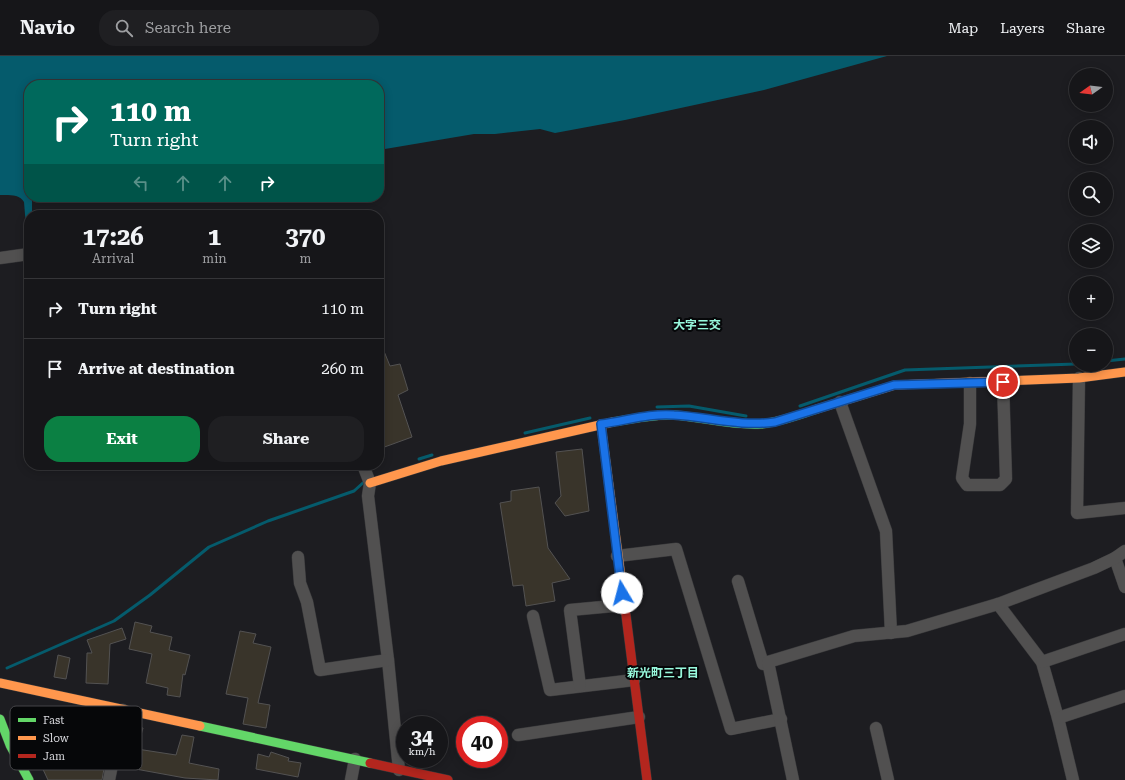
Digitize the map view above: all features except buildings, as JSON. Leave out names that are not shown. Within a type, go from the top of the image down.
[{"type":"main road","points":[[370,483],[441,461],[601,424],[655,415],[673,415],[742,424],[760,424],[775,422],[894,385],[1080,378],[1125,372]]},
{"type":"main road","points":[[601,424],[617,556],[648,780]]},
{"type":"main road","points":[[0,683],[105,706]]},
{"type":"main road","points":[[142,714],[448,780]]},
{"type":"main road","points":[[0,719],[10,744]]},
{"type":"main road","points":[[24,770],[29,780]]},
{"type":"street","points":[[0,254],[24,254]]},
{"type":"street","points":[[0,258],[24,255]]},
{"type":"street","points":[[1080,378],[1077,513],[1125,508]]},
{"type":"street","points":[[970,383],[970,424],[962,478],[967,485],[1000,485],[1006,479],[1003,382]]},
{"type":"street","points":[[840,402],[886,531],[891,633]]},
{"type":"street","points":[[365,470],[370,483],[368,496],[388,660],[399,770]]},
{"type":"street","points":[[617,556],[676,548],[731,729],[781,719]]},
{"type":"street","points":[[738,581],[763,664],[854,636],[891,633],[924,627],[998,604],[1120,555],[1125,587]]},
{"type":"street","points":[[298,557],[300,583],[307,602],[320,670],[388,660]]},
{"type":"street","points":[[998,604],[1042,662],[1058,718],[1073,780]]},
{"type":"street","points":[[580,686],[570,610],[624,605]]},
{"type":"street","points":[[533,616],[550,690],[634,680]]},
{"type":"street","points":[[1042,662],[1125,634]]},
{"type":"street","points":[[768,662],[794,780]]},
{"type":"street","points":[[1058,718],[1125,696]]},
{"type":"street","points":[[518,735],[639,717]]},
{"type":"street","points":[[876,728],[888,780]]},
{"type":"street","points":[[351,780],[355,759]]},
{"type":"street","points":[[109,780],[111,770]]},
{"type":"water","points":[[0,56],[887,56],[764,90],[625,120],[555,133],[540,129],[495,134],[474,134],[384,149],[384,80],[24,80],[24,202],[17,196],[0,195]]},
{"type":"water","points":[[24,202],[32,202],[32,210],[25,210]]},
{"type":"waterway","points":[[1113,360],[1125,359]]},
{"type":"waterway","points":[[800,406],[905,370],[1069,364]]},
{"type":"waterway","points":[[657,407],[689,406],[746,416]]},
{"type":"waterway","points":[[525,433],[590,418]]},
{"type":"waterway","points":[[419,459],[432,455]]},
{"type":"waterway","points":[[7,668],[114,621],[150,595],[209,547],[268,521],[354,491],[364,482]]},
{"type":"traffic: fast","points":[[613,422],[658,415],[673,415],[728,423],[761,424],[782,420],[817,409]]},
{"type":"traffic: fast","points":[[0,719],[10,745]]},
{"type":"traffic: fast","points":[[200,726],[370,763]]},
{"type":"traffic: fast","points":[[24,770],[29,780]]},
{"type":"traffic: slow","points":[[817,409],[895,385],[1079,378],[1125,372]]},
{"type":"traffic: slow","points":[[370,483],[441,461],[613,422]]},
{"type":"traffic: slow","points":[[601,424],[623,592]]},
{"type":"traffic: slow","points":[[0,683],[107,706]]},
{"type":"traffic: slow","points":[[142,714],[200,726]]},
{"type":"traffic: jam","points":[[623,592],[647,780]]},
{"type":"traffic: jam","points":[[370,763],[448,780]]},
{"type":"district","name":"大字三交","points":[[697,325]]},
{"type":"district","name":"新光町三丁目","points":[[663,673]]},
{"type":"route","points":[[622,593],[601,424],[655,415],[673,415],[742,424],[760,424],[775,422],[894,385],[1003,382]]}]
